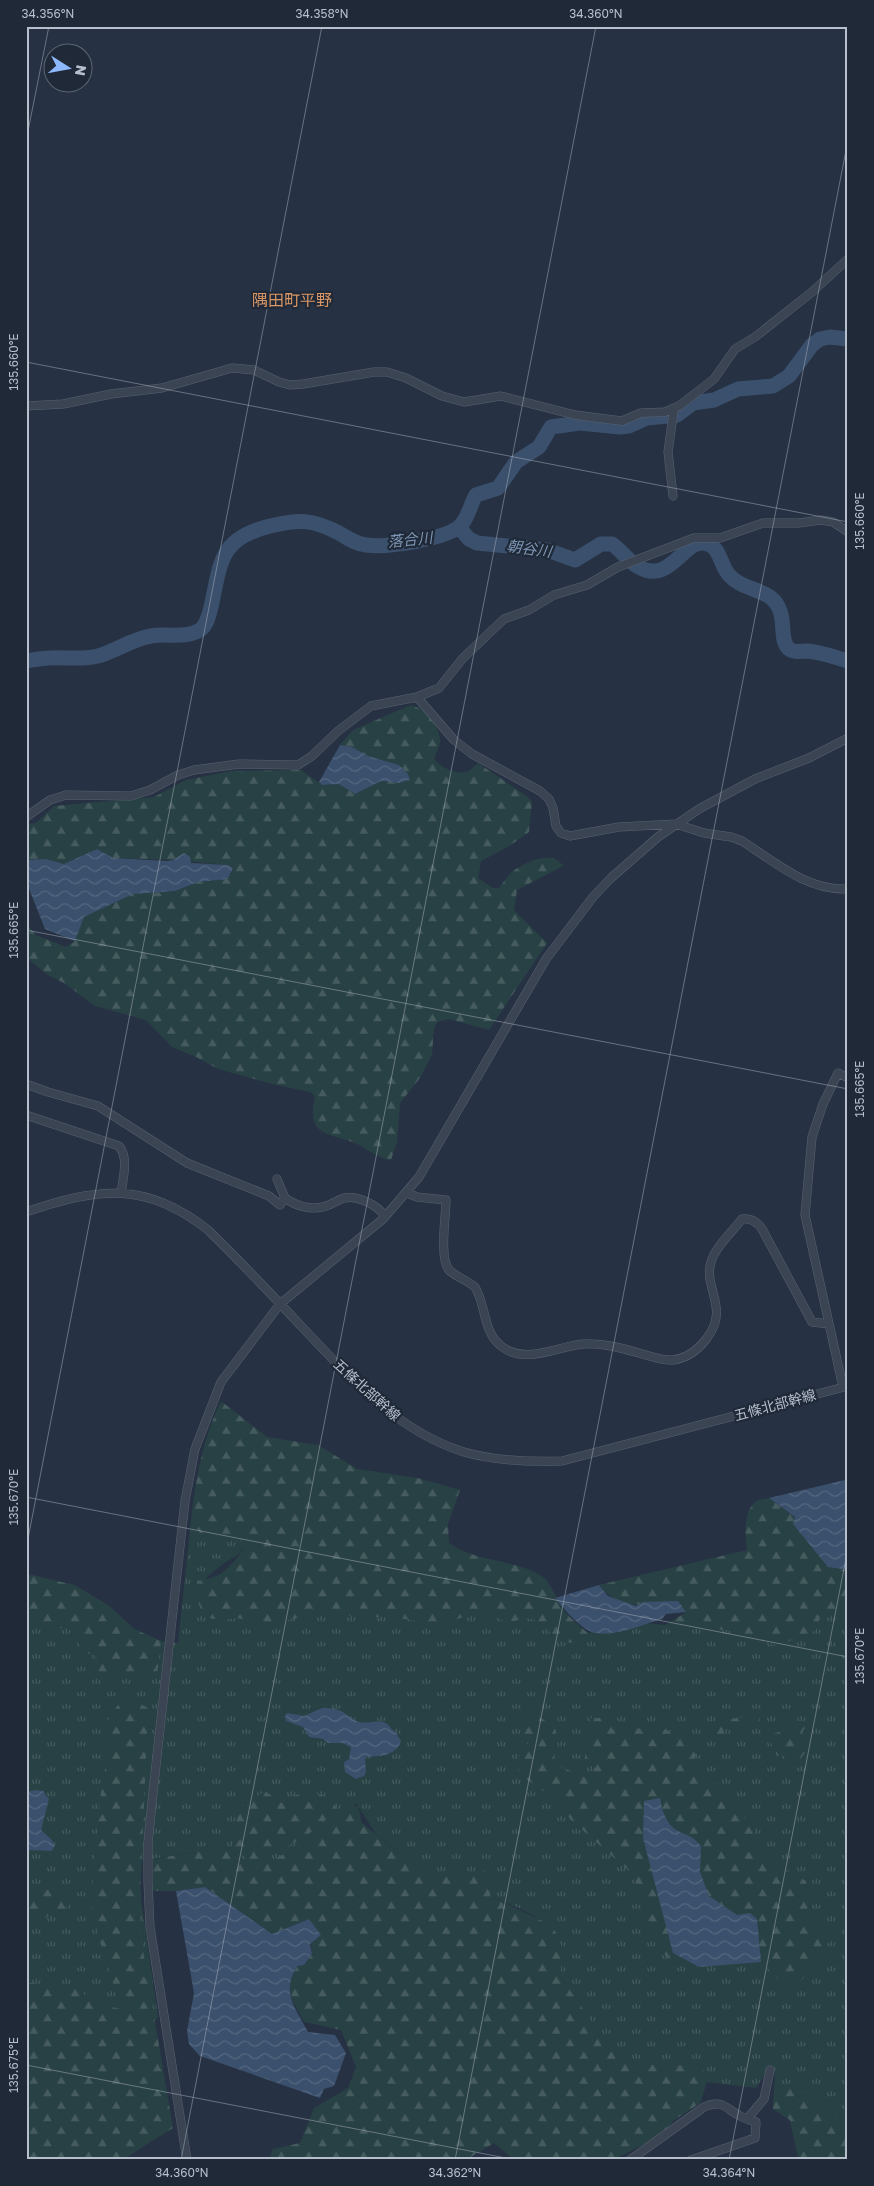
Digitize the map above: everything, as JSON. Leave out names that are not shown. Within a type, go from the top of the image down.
[{"type":"street","points":[[26,406],[63,404],[111,394],[162,388],[232,368],[243,368],[290,385],[374,372],[387,372],[406,378],[442,396],[464,402],[473,402],[491,396],[501,396],[575,415],[614,421],[629,420],[641,413],[674,409],[714,378],[735,349],[755,338],[812,292],[848,259]]},
{"type":"street","points":[[674,409],[668,462],[674,496]]},
{"type":"street","points":[[26,817],[50,800],[66,795],[131,796],[150,790],[178,775],[194,770],[239,764],[298,764],[312,756],[338,731],[371,706],[417,698],[439,688],[463,658],[504,619],[529,610],[554,595],[580,588],[628,564],[694,538],[720,538],[764,523],[799,523],[821,520],[833,522],[848,532]]},
{"type":"street","points":[[417,698],[454,740],[472,754],[540,791],[549,799],[553,808],[556,826],[561,833],[570,836],[619,827],[676,824],[704,833],[731,837],[742,841],[809,883],[822,888],[848,889]]},
{"type":"street","points":[[187,2160],[150,1927],[148,1843],[186,1501],[195,1450],[221,1382],[280,1304],[386,1216],[407,1193],[432,1157],[546,959],[562,935],[611,878],[676,824],[726,793],[755,779],[809,758],[848,738]]},
{"type":"street","points":[[845,1386],[808,1236],[805,1199],[812,1137],[817,1119],[838,1073],[848,1078]]},
{"type":"street","points":[[26,1084],[98,1106],[187,1163],[282,1201],[315,1208],[349,1198],[374,1206],[386,1216]]},
{"type":"street","points":[[26,1115],[119,1146],[123,1151],[125,1163],[122,1193]]},
{"type":"street","points":[[277,1179],[282,1201]]},
{"type":"street","name":"五條北部幹線","points":[[26,1212],[77,1196],[108,1192],[155,1200],[187,1214],[208,1230],[328,1354],[401,1422],[420,1433],[463,1451],[496,1458],[533,1462],[562,1461],[845,1386]]},
{"type":"street","points":[[407,1193],[417,1197],[446,1200],[445,1264],[456,1275],[476,1287],[491,1335],[500,1346],[511,1352],[534,1354],[564,1346],[597,1344],[614,1346],[656,1358],[671,1360],[686,1356],[700,1346],[709,1336],[715,1323],[718,1310],[709,1272],[715,1252],[742,1219],[749,1218],[757,1222],[762,1229],[812,1322],[829,1324]]},
{"type":"street","points":[[748,2119],[764,2098],[770,2070]]},
{"type":"street","points":[[630,2160],[704,2107],[714,2103],[727,2106],[741,2116],[756,2122],[754,2138],[691,2160]]},
{"type":"green space","points":[[411,705],[426,714],[437,728],[440,740],[434,759],[437,762],[449,770],[459,772],[469,770],[478,763],[528,797],[532,802],[529,832],[508,847],[481,861],[478,878],[493,888],[499,888],[512,872],[531,861],[552,858],[563,866],[517,890],[514,910],[547,943],[489,1030],[449,1019],[437,1022],[434,1028],[432,1054],[420,1078],[400,1103],[397,1142],[391,1160],[376,1155],[355,1143],[327,1134],[316,1126],[313,1119],[315,1096],[310,1092],[218,1069],[172,1047],[146,1020],[95,1006],[64,983],[48,975],[26,957],[26,924],[36,935],[66,947],[75,941],[84,917],[133,894],[175,891],[198,882],[228,879],[233,869],[227,865],[173,860],[113,858],[97,849],[64,864],[46,859],[26,860],[26,824],[36,823],[54,806],[154,797],[186,780],[231,771],[301,770],[322,785],[339,784],[355,794],[381,781],[399,783],[410,780],[399,765],[368,756],[352,747],[340,745],[353,730]]},
{"type":"green space","points":[[221,1401],[267,1437],[318,1445],[357,1469],[418,1478],[460,1490],[448,1524],[449,1543],[471,1554],[520,1566],[543,1577],[549,1583],[566,1613],[592,1637],[575,1643],[563,1642],[533,1619],[526,1618],[508,1622],[481,1611],[446,1623],[432,1624],[389,1616],[365,1618],[328,1612],[316,1613],[273,1624],[237,1618],[225,1620],[207,1618],[198,1601],[197,1581],[212,1578],[223,1572],[236,1559],[245,1544],[236,1536],[200,1533],[191,1521],[204,1445]]},
{"type":"green space","points":[[769,1498],[795,1517],[828,1567],[848,1570],[848,1612],[823,1609],[816,1630],[778,1646],[737,1631],[665,1625],[685,1613],[678,1601],[646,1605],[626,1603],[607,1594],[599,1585],[747,1550],[746,1523],[749,1510],[757,1501]]},
{"type":"green space","points":[[191,1521],[213,1522],[254,1532],[238,1555],[224,1563],[207,1577],[206,1606],[288,1610],[531,1604],[577,1636],[630,1622],[737,1631],[778,1645],[823,1609],[848,1612],[848,2160],[805,2160],[798,2157],[790,2120],[773,2109],[775,2074],[768,2069],[756,2088],[707,2082],[703,2065],[636,2065],[613,2046],[591,2021],[561,1977],[561,1945],[547,1923],[519,1908],[410,1862],[376,1834],[356,1803],[352,1811],[275,1888],[227,1847],[138,1861],[141,1900],[158,2017],[144,2035],[26,1994],[26,1577],[32,1575],[74,1585],[108,1605],[134,1629],[161,1641],[178,1643]]},
{"type":"green space","points":[[32,1575],[74,1585],[108,1605],[134,1629],[161,1641],[157,1675],[129,1672],[100,1681],[96,1656],[81,1651],[77,1625],[47,1631],[41,1621],[32,1621],[26,1624],[26,1577]]},
{"type":"green space","points":[[126,1696],[148,1708],[139,1927],[173,2128],[122,2160],[26,2160],[26,1982],[80,1990],[91,2002],[121,2009],[100,1942],[91,1901],[100,1798],[108,1752],[105,1740],[107,1722],[113,1711]]},
{"type":"green space","points":[[533,1711],[556,1730],[554,1764],[590,1779],[598,1763],[584,1763],[591,1718],[609,1718],[612,1729],[662,1728],[699,1747],[692,1765],[730,1792],[734,1808],[752,1825],[762,1856],[806,1881],[808,1919],[831,1936],[818,1963],[798,1984],[784,1985],[761,1962],[757,1919],[750,1913],[737,1915],[709,1896],[700,1872],[701,1846],[693,1838],[671,1825],[663,1812],[660,1798],[643,1838],[673,1953],[667,1958],[645,1921],[643,1893],[629,1871],[570,1819],[560,1803],[519,1774],[517,1759],[530,1741],[518,1728],[520,1712]]},
{"type":"green space","points":[[759,1715],[760,1720],[755,1726],[723,1729],[724,1735],[712,1741],[707,1728],[714,1721]]},
{"type":"green space","points":[[797,1721],[803,1721],[807,1724],[802,1733],[810,1739],[811,1745],[795,1766],[782,1755],[777,1756],[768,1736],[789,1728]]},
{"type":"green space","points":[[265,1791],[281,1803],[304,1791],[330,1797],[337,1809],[308,1834],[260,1865],[251,1863],[232,1846],[239,1808]]},
{"type":"green space","points":[[358,1806],[362,1823],[410,1862],[440,1876],[472,1877],[481,1866],[492,1881],[490,1896],[547,1923],[555,1931],[561,1945],[561,1977],[591,2021],[613,2046],[636,2065],[703,2065],[707,2082],[700,2103],[673,2121],[662,2135],[613,2160],[514,2160],[494,2143],[466,2160],[269,2160],[273,2149],[300,2143],[314,2108],[348,2088],[356,2067],[341,2030],[304,2022],[291,1995],[290,1982],[297,1966],[304,1965],[312,1954],[309,1919],[272,1934],[205,1887],[176,1891],[153,1891],[153,1859],[227,1847],[254,1870],[333,1828],[350,1807]]},
{"type":"green space","points":[[58,1889],[70,1895],[66,1908],[74,1910],[72,1913],[49,1915],[39,1924],[31,1925],[26,1917],[26,1892]]},
{"type":"green space","points":[[787,2088],[807,2093],[839,2122],[848,2121],[848,2160],[805,2160],[798,2157],[790,2120],[773,2109],[774,2093]]},
{"type":"water","points":[[340,745],[352,747],[368,756],[399,765],[408,774],[410,780],[399,783],[381,781],[355,794],[339,784],[322,785],[319,782]]},
{"type":"water","points":[[97,849],[113,858],[167,861],[173,860],[184,853],[190,857],[191,863],[228,865],[233,868],[228,879],[198,882],[175,891],[133,894],[84,917],[75,941],[45,929],[26,881],[26,860],[46,859],[64,864]]},
{"type":"water","points":[[845,1480],[848,1506],[848,1570],[828,1567],[793,1524],[795,1517],[769,1498]]},
{"type":"water","points":[[599,1585],[608,1596],[636,1606],[643,1602],[678,1601],[686,1612],[666,1614],[662,1619],[613,1633],[591,1632],[574,1619],[555,1598]]},
{"type":"water","points":[[322,1708],[332,1708],[341,1711],[359,1722],[385,1723],[395,1731],[401,1741],[399,1746],[386,1755],[365,1757],[366,1772],[364,1776],[356,1779],[345,1772],[344,1762],[349,1759],[351,1747],[342,1743],[328,1743],[323,1739],[309,1737],[303,1727],[286,1721],[285,1716],[287,1713],[304,1716]]},
{"type":"water","points":[[43,1791],[49,1799],[41,1830],[55,1845],[52,1851],[26,1850],[26,1792]]},
{"type":"water","points":[[660,1798],[663,1812],[670,1825],[693,1838],[701,1846],[700,1872],[709,1896],[737,1915],[750,1913],[757,1919],[761,1962],[699,1967],[673,1953],[643,1838],[644,1801]]},
{"type":"water","points":[[205,1887],[272,1934],[309,1919],[321,1935],[310,1944],[312,1954],[304,1965],[297,1966],[290,1984],[292,2000],[308,2032],[335,2035],[346,2053],[334,2086],[324,2089],[320,2098],[200,2056],[189,2044],[187,2031],[194,1993],[176,1891]]},
{"type":"waterway","name":"落合川","points":[[26,661],[46,658],[98,656],[144,638],[157,635],[182,635],[200,630],[208,616],[220,565],[225,555],[240,538],[253,531],[297,521],[321,525],[366,545],[401,544],[431,538],[454,530],[461,525],[476,495],[498,488],[516,462],[539,447],[551,427],[580,423],[620,427],[629,426],[647,418],[677,415],[693,403],[714,400],[738,389],[773,386],[789,376],[812,345],[820,339],[830,337],[848,339]]},
{"type":"waterway","name":"朝谷川","points":[[459,527],[469,539],[477,543],[547,550],[575,560],[601,544],[612,544],[634,564],[649,571],[660,570],[669,566],[693,546],[701,543],[710,545],[714,547],[727,573],[734,580],[765,594],[776,603],[782,617],[784,639],[789,649],[817,652],[848,661]]},
{"type":"district","name":"隅田町平野","points":[[292,300]]}]
